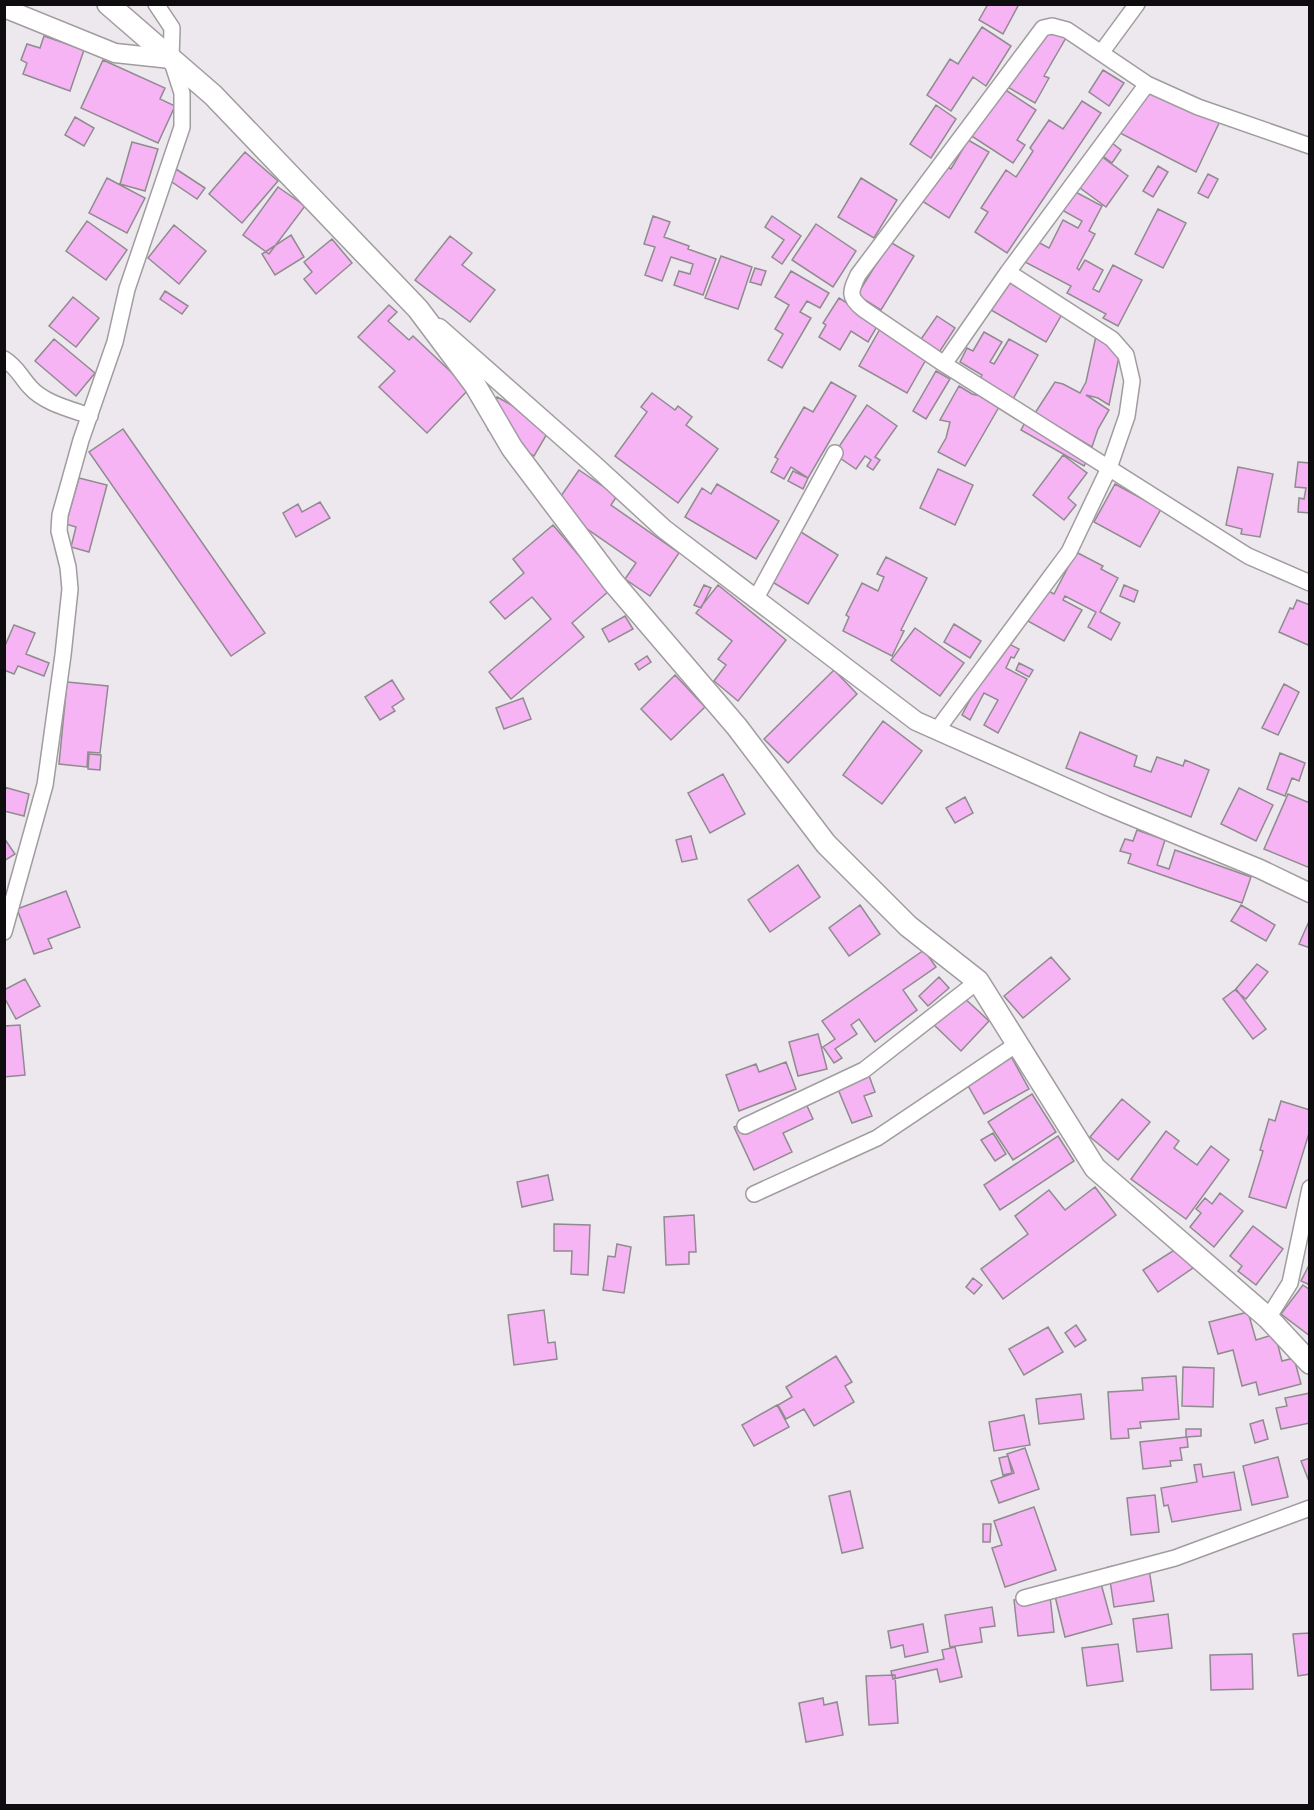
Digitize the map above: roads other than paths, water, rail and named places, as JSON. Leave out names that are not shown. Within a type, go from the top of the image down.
[{"type":"main road","points":[[108,4],[213,95],[418,309],[475,386],[512,448],[613,582],[737,727],[826,844],[908,926],[978,981],[1095,1168],[1268,1318],[1309,1361]]},
{"type":"street","points":[[4,932],[45,785],[70,589],[68,567],[59,531],[60,514],[115,342],[127,289],[182,127],[182,93],[171,59],[172,28],[156,4]]},
{"type":"street","points":[[1101,53],[1137,4]]},
{"type":"street","points":[[4,8],[116,53],[171,59]]},
{"type":"street","points":[[1310,146],[1198,107],[1147,84],[1066,30],[1052,26],[1043,28],[858,275],[851,291],[853,301],[944,364],[1248,556],[1310,583]]},
{"type":"street","points":[[944,364],[1008,272],[1147,84]]},
{"type":"street","points":[[937,730],[1069,552],[1109,468],[1127,416],[1132,381],[1126,354],[1112,339],[1008,272]]},
{"type":"street","points":[[418,309],[664,529],[916,721],[1105,805],[1260,869],[1310,893]]},
{"type":"street","points":[[4,358],[15,366],[30,388],[49,401],[90,416]]},
{"type":"street","points":[[755,600],[835,453]]},
{"type":"street","points":[[745,1126],[864,1070],[978,981]]},
{"type":"street","points":[[754,1194],[877,1138],[1017,1044]]},
{"type":"street","points":[[1268,1318],[1290,1283],[1310,1188]]},
{"type":"street","points":[[1024,1598],[1175,1558],[1310,1508]]}]
